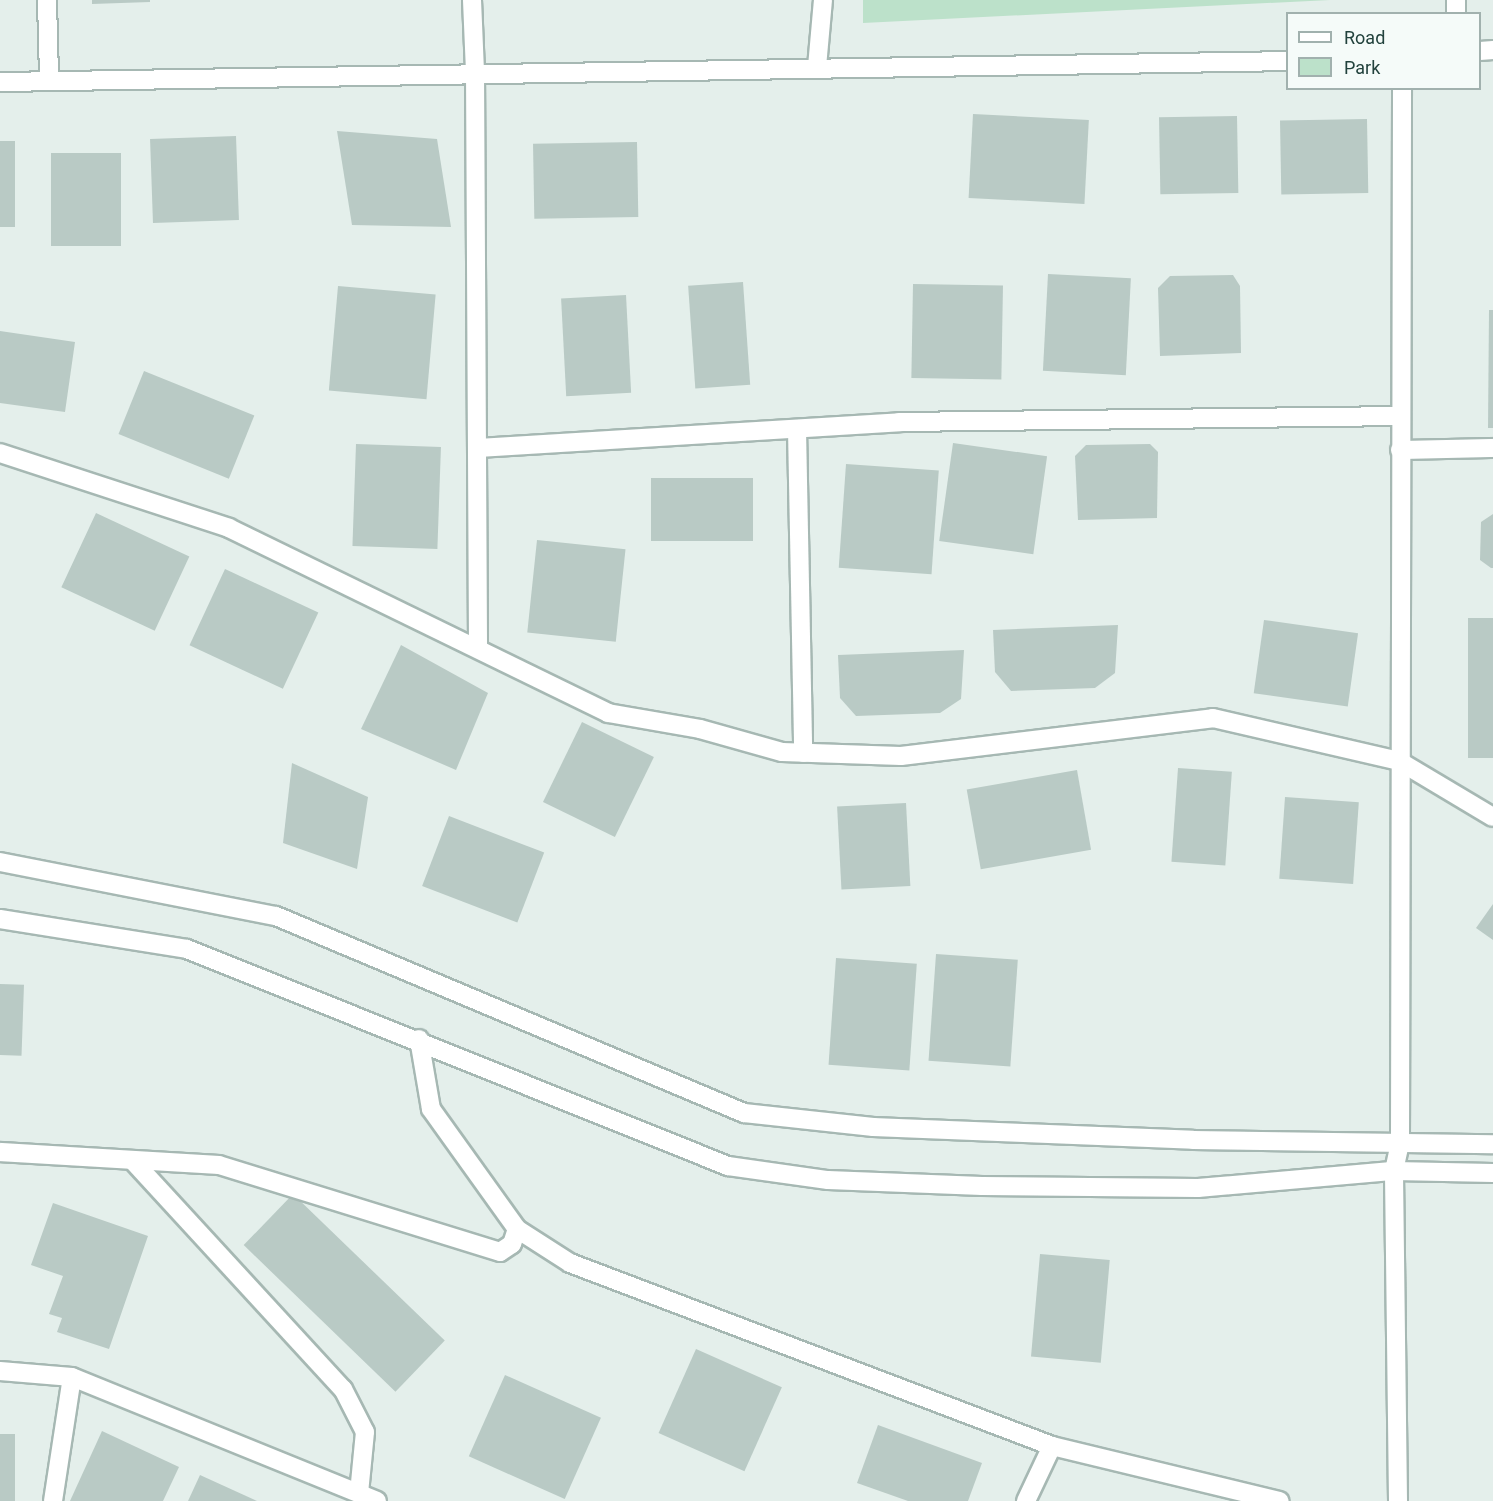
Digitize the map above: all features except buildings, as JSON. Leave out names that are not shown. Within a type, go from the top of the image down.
[{"type":"street","points":[[47,0],[50,80]]},
{"type":"street","points":[[472,0],[475,71],[479,448],[478,647]]},
{"type":"street","points":[[817,67],[823,0]]},
{"type":"street","points":[[0,82],[475,71],[1286,62]]},
{"type":"street","points":[[1398,1501],[1394,1171],[1400,1142],[1402,90]]},
{"type":"street","points":[[479,448],[899,422],[1401,416]]},
{"type":"street","points":[[797,429],[803,753]]},
{"type":"street","points":[[1400,450],[1493,448]]},
{"type":"street","points":[[0,453],[230,528],[478,647],[608,713],[803,753],[901,756],[1213,718],[1399,761],[1493,817]]},
{"type":"street","points":[[0,862],[276,916],[744,1113],[873,1127],[1493,1144]]},
{"type":"street","points":[[0,919],[187,949],[419,1039],[728,1166],[828,1179],[982,1186],[1198,1188],[1394,1171],[1493,1173]]},
{"type":"street","points":[[419,1039],[431,1109],[517,1229],[570,1263],[1052,1446],[1279,1501]]},
{"type":"street","points":[[0,1152],[219,1165],[404,1219],[482,1250],[500,1252],[512,1244],[517,1229]]},
{"type":"street","points":[[133,1161],[343,1389],[365,1432],[359,1493]]},
{"type":"street","points":[[0,1371],[72,1377],[377,1501]]},
{"type":"street","points":[[53,1501],[72,1377]]},
{"type":"street","points":[[1026,1501],[1052,1446]]},
{"type":"green space","points":[[863,0],[1330,0],[863,23]]}]
